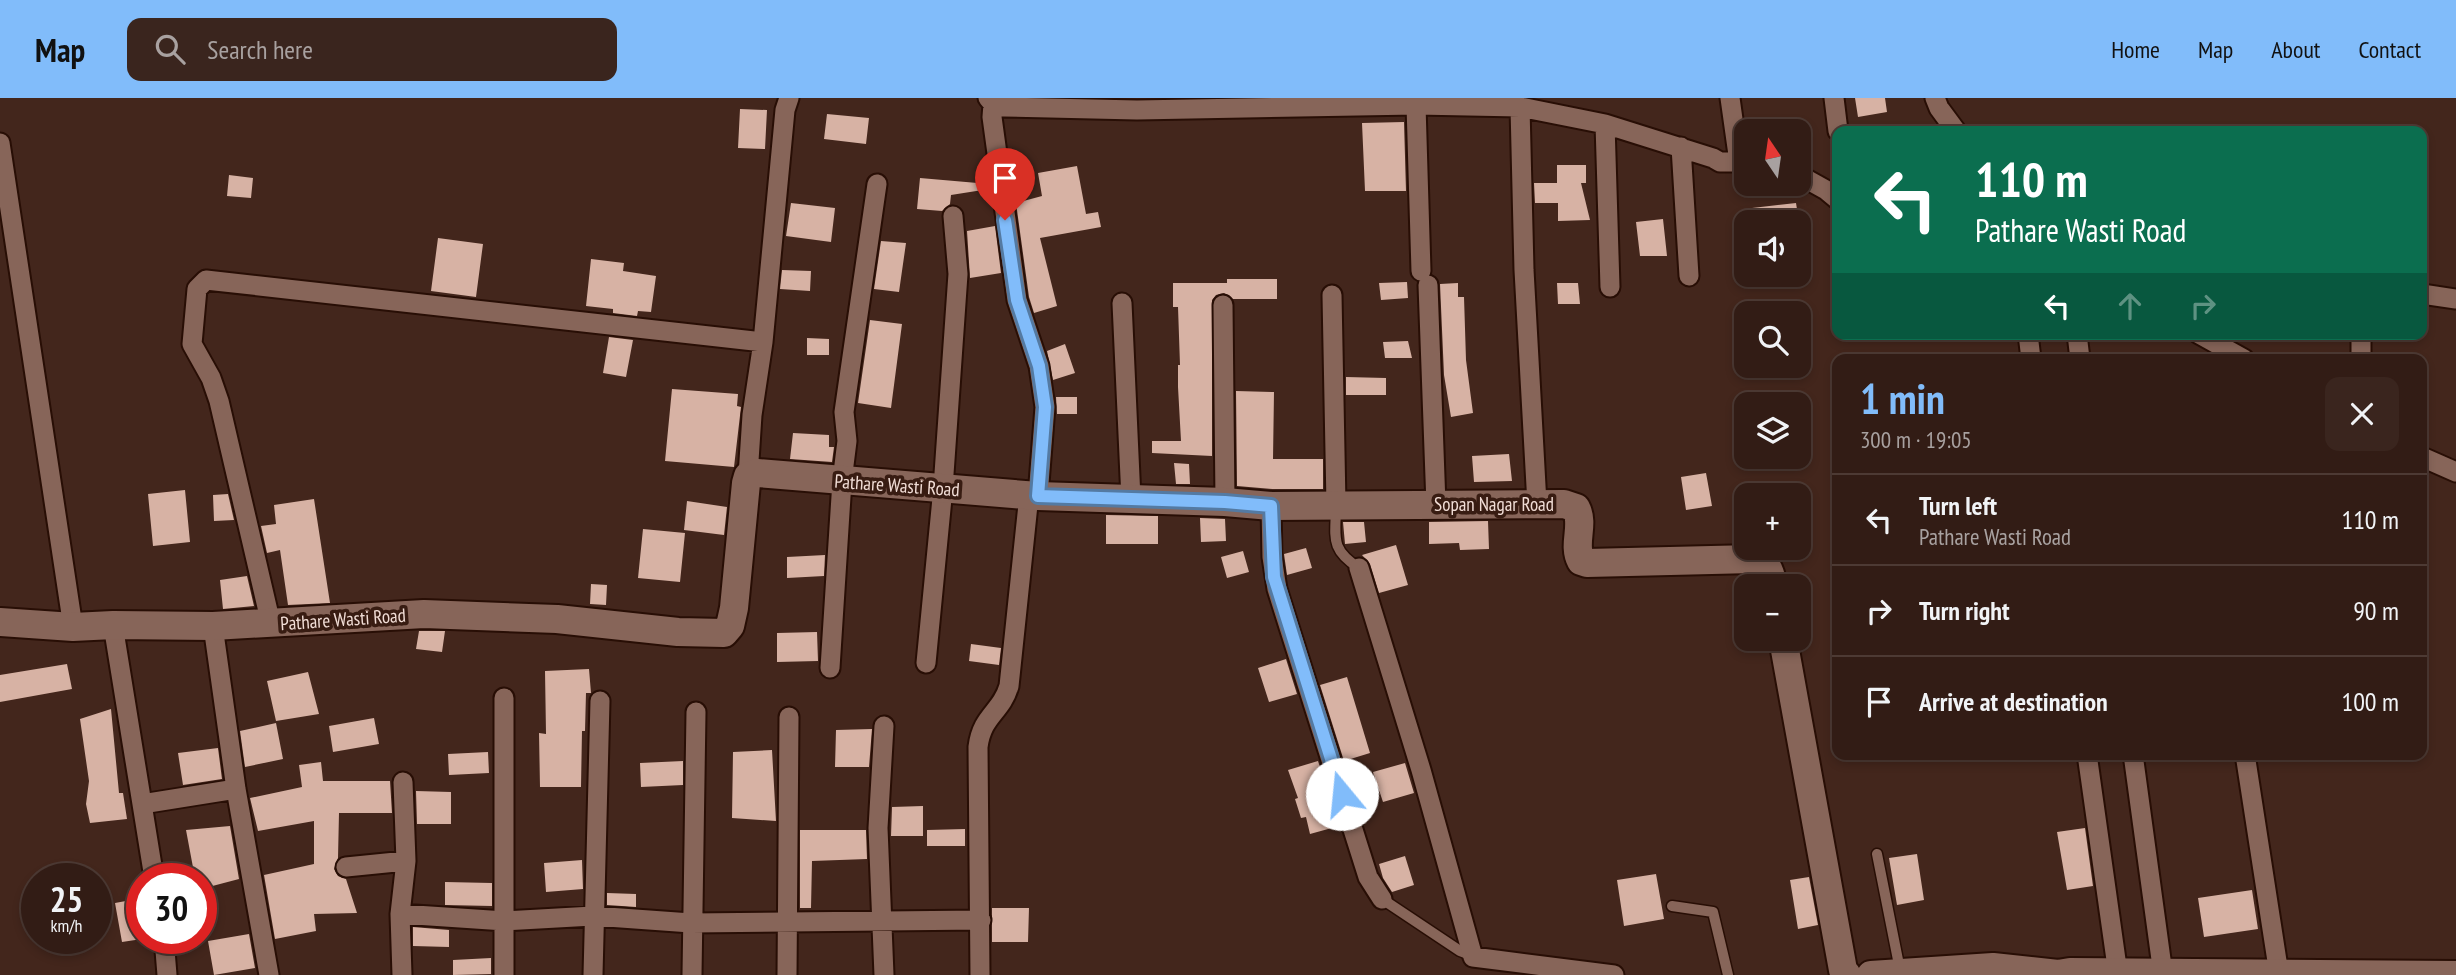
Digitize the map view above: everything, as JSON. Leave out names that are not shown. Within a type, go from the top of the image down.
[{"type":"street","points":[[748,476],[752,415],[764,342],[785,110],[789,98]]},
{"type":"street","points":[[1730,98],[1734,119]]},
{"type":"street","points":[[1834,98],[1837,126]]},
{"type":"street","points":[[1935,98],[1952,126]]},
{"type":"street","points":[[990,101],[1004,107],[1137,110],[1416,105],[1520,107],[1605,124],[1720,162],[1734,162]]},
{"type":"street","points":[[980,975],[980,733],[983,725],[1002,704],[1009,686],[1045,407],[1039,366],[1017,300],[990,101]]},
{"type":"street","points":[[1416,105],[1436,505]]},
{"type":"street","points":[[1520,107],[1524,270],[1537,504]]},
{"type":"street","points":[[1605,124],[1610,287]]},
{"type":"street","points":[[0,143],[74,627]]},
{"type":"street","points":[[1681,147],[1689,276]]},
{"type":"street","points":[[1811,181],[1832,195]]},
{"type":"street","points":[[830,668],[847,441],[844,412],[877,184]]},
{"type":"street","points":[[926,663],[943,488],[958,274],[953,216]]},
{"type":"street","points":[[271,624],[219,401],[211,378],[192,344],[197,289],[206,280],[764,342]]},
{"type":"street","points":[[1332,295],[1336,505]]},
{"type":"street","points":[[2427,295],[2456,299]]},
{"type":"street","points":[[1122,303],[1132,499]]},
{"type":"street","points":[[1223,305],[1225,502]]},
{"type":"street","points":[[2210,340],[2235,354]]},
{"type":"street","points":[[2427,459],[2456,472]]},
{"type":"street","name":"Pathare Wasti Road","points":[[0,622],[74,627],[213,626],[424,614],[557,619],[678,632],[724,633],[730,626],[734,608],[748,476],[757,473],[1034,495],[1271,506]]},
{"type":"street","name":"Sopan Nagar Road","points":[[1271,506],[1564,504],[1576,508],[1581,517],[1577,554],[1581,561],[1753,559],[1764,562],[1771,574]]},
{"type":"street","points":[[1271,506],[1272,557],[1277,589],[1368,877],[1382,899]]},
{"type":"street","points":[[1359,568],[1421,770],[1474,957],[1614,975]]},
{"type":"street","points":[[113,625],[152,863]]},
{"type":"street","points":[[213,626],[236,789],[269,975]]},
{"type":"street","points":[[1785,651],[1846,975]]},
{"type":"street","points":[[504,698],[504,975]]},
{"type":"street","points":[[593,975],[600,701]]},
{"type":"street","points":[[692,975],[696,712]]},
{"type":"street","points":[[787,975],[789,717]]},
{"type":"street","points":[[884,726],[878,828],[884,920],[884,975]]},
{"type":"street","points":[[2088,760],[2118,974]]},
{"type":"street","points":[[2134,760],[2162,974]]},
{"type":"street","points":[[2246,760],[2278,974]]},
{"type":"street","points":[[401,975],[400,914],[406,861],[403,782]]},
{"type":"street","points":[[142,804],[236,789]]},
{"type":"street","points":[[346,867],[406,861]]},
{"type":"street","points":[[400,914],[505,921],[593,916],[691,923],[981,920]]},
{"type":"street","points":[[165,954],[167,975]]},
{"type":"street","points":[[1871,975],[1993,967],[2058,975],[2070,972],[2456,975]]},
{"type":"lane","points":[[1336,505],[1335,546],[1344,559],[1359,568]]},
{"type":"lane","points":[[1877,854],[1900,972]]},
{"type":"lane","points":[[1382,899],[1460,951],[1474,957]]},
{"type":"lane","points":[[1672,906],[1713,912],[1728,975]]},
{"type":"building","points":[[1855,98],[1885,98],[1887,112],[1858,117]]},
{"type":"building","points":[[740,109],[767,110],[765,149],[738,148]]},
{"type":"building","points":[[827,114],[869,118],[866,144],[824,139]]},
{"type":"building","points":[[1404,122],[1406,191],[1365,191],[1362,123]]},
{"type":"building","points":[[1557,165],[1586,165],[1586,183],[1581,183],[1590,220],[1558,221],[1558,203],[1535,203],[1534,183],[1557,183]]},
{"type":"building","points":[[1077,166],[1086,214],[1098,212],[1101,227],[1040,238],[1057,306],[1034,313],[1029,297],[1016,203],[1042,196],[1038,173]]},
{"type":"building","points":[[229,175],[253,178],[251,198],[227,196]]},
{"type":"building","points":[[920,178],[989,184],[989,189],[951,195],[950,204],[942,211],[917,209]]},
{"type":"building","points":[[791,203],[835,208],[831,242],[786,236]]},
{"type":"building","points":[[1796,203],[1797,210],[1752,210]]},
{"type":"building","points":[[1663,219],[1667,256],[1640,256],[1636,222]]},
{"type":"building","points":[[995,226],[1001,273],[970,278],[967,231]]},
{"type":"building","points":[[438,238],[483,244],[476,297],[431,291]]},
{"type":"building","points":[[881,241],[906,243],[899,292],[874,289]]},
{"type":"building","points":[[591,259],[624,263],[623,271],[656,276],[651,312],[638,311],[637,316],[613,313],[613,309],[586,306]]},
{"type":"building","points":[[782,270],[811,271],[810,291],[780,289]]},
{"type":"building","points":[[1227,279],[1277,279],[1277,299],[1233,299],[1224,293],[1216,295],[1212,300],[1212,456],[1152,453],[1152,441],[1181,441],[1178,307],[1173,307],[1173,283],[1227,283]]},
{"type":"building","points":[[1407,282],[1408,298],[1381,300],[1379,283]]},
{"type":"building","points":[[1458,283],[1458,297],[1464,297],[1466,360],[1473,413],[1451,417],[1444,375],[1440,284]]},
{"type":"building","points":[[1557,283],[1578,283],[1580,304],[1558,304]]},
{"type":"building","points":[[870,320],[902,324],[891,408],[858,403]]},
{"type":"building","points":[[609,337],[633,340],[626,377],[603,373]]},
{"type":"building","points":[[807,338],[829,339],[829,355],[807,355]]},
{"type":"building","points":[[1408,341],[1412,358],[1385,358],[1383,342]]},
{"type":"building","points":[[1065,344],[1075,373],[1053,380],[1047,351]]},
{"type":"building","points":[[1346,377],[1386,378],[1386,395],[1346,395]]},
{"type":"building","points":[[672,389],[738,394],[737,406],[741,407],[734,467],[665,461]]},
{"type":"building","points":[[1236,391],[1274,392],[1273,459],[1323,459],[1323,489],[1237,486]]},
{"type":"building","points":[[1056,397],[1077,397],[1077,414],[1057,414]]},
{"type":"building","points":[[793,433],[829,435],[829,447],[834,447],[832,462],[790,459]]},
{"type":"building","points":[[1509,454],[1512,481],[1474,482],[1472,456]]},
{"type":"building","points":[[1174,463],[1189,464],[1190,484],[1176,484]]},
{"type":"building","points":[[1706,473],[1712,506],[1686,510],[1681,477]]},
{"type":"building","points":[[185,490],[190,542],[153,546],[148,494]]},
{"type":"building","points":[[228,494],[234,520],[214,521],[213,495]]},
{"type":"building","points":[[314,499],[330,603],[288,605],[280,550],[267,553],[261,526],[276,524],[274,505]]},
{"type":"building","points":[[687,501],[727,507],[724,535],[684,530]]},
{"type":"building","points":[[1106,515],[1158,516],[1158,544],[1106,544]]},
{"type":"building","points":[[1200,518],[1225,519],[1226,541],[1201,542]]},
{"type":"building","points":[[1488,521],[1489,549],[1460,550],[1459,543],[1429,544],[1429,522]]},
{"type":"building","points":[[1343,522],[1364,522],[1366,542],[1345,544]]},
{"type":"building","points":[[643,529],[685,533],[680,582],[638,578]]},
{"type":"building","points":[[1396,545],[1408,585],[1379,593],[1370,564],[1362,555]]},
{"type":"building","points":[[1306,548],[1312,568],[1287,575],[1284,554]]},
{"type":"building","points":[[1243,551],[1249,572],[1227,578],[1221,557]]},
{"type":"building","points":[[825,555],[824,576],[787,578],[787,557]]},
{"type":"building","points":[[247,576],[254,606],[223,609],[220,580]]},
{"type":"building","points":[[591,584],[607,585],[606,605],[590,604]]},
{"type":"building","points":[[419,631],[445,631],[442,652],[416,649]]},
{"type":"building","points":[[817,632],[818,661],[777,662],[777,633]]},
{"type":"building","points":[[971,644],[1001,648],[999,665],[969,661]]},
{"type":"building","points":[[1286,659],[1297,694],[1269,702],[1258,668]]},
{"type":"building","points":[[67,664],[72,689],[0,702],[0,675]]},
{"type":"building","points":[[589,669],[591,693],[586,693],[581,787],[540,787],[539,733],[546,734],[545,671]]},
{"type":"building","points":[[308,672],[319,714],[276,721],[267,681]]},
{"type":"building","points":[[1347,677],[1370,753],[1344,761],[1320,685]]},
{"type":"building","points":[[111,709],[119,793],[123,793],[127,819],[90,823],[86,804],[89,781],[80,719]]},
{"type":"building","points":[[374,718],[379,744],[333,752],[329,726]]},
{"type":"building","points":[[276,723],[283,759],[245,767],[240,731]]},
{"type":"building","points":[[872,729],[869,767],[835,767],[836,730]]},
{"type":"building","points":[[218,748],[222,779],[183,785],[178,753]]},
{"type":"building","points":[[772,750],[776,821],[732,818],[733,752]]},
{"type":"building","points":[[488,752],[489,773],[449,775],[448,754]]},
{"type":"building","points":[[683,761],[683,785],[641,787],[640,763]]},
{"type":"building","points":[[1318,761],[1339,826],[1310,834],[1306,817],[1301,818],[1295,799],[1298,798],[1288,770]]},
{"type":"building","points":[[321,762],[323,781],[390,781],[392,813],[339,813],[338,858],[334,869],[338,876],[346,879],[357,913],[314,914],[316,931],[275,939],[264,875],[314,864],[314,821],[258,831],[250,798],[302,787],[299,765]]},
{"type":"building","points":[[1405,763],[1414,793],[1383,802],[1373,772]]},
{"type":"building","points":[[416,791],[451,792],[451,824],[417,824]]},
{"type":"building","points":[[923,806],[923,836],[891,836],[892,807]]},
{"type":"building","points":[[230,826],[239,879],[217,885],[217,863],[192,863],[186,830]]},
{"type":"building","points":[[2085,828],[2093,886],[2067,890],[2057,832]]},
{"type":"building","points":[[965,829],[965,846],[927,846],[927,830]]},
{"type":"building","points":[[800,830],[866,830],[867,859],[812,861],[811,908],[800,908]]},
{"type":"building","points":[[1917,854],[1924,900],[1897,905],[1889,858]]},
{"type":"building","points":[[1405,856],[1414,885],[1392,892],[1383,878],[1379,864]]},
{"type":"building","points":[[582,860],[583,889],[546,892],[544,863]]},
{"type":"building","points":[[1656,874],[1664,919],[1624,926],[1617,880]]},
{"type":"building","points":[[1809,877],[1818,925],[1798,929],[1790,880]]},
{"type":"building","points":[[445,882],[492,883],[492,906],[445,905]]},
{"type":"building","points":[[2252,890],[2258,929],[2204,937],[2198,898]]},
{"type":"building","points":[[607,893],[636,894],[636,907],[607,905]]},
{"type":"building","points":[[126,901],[126,941],[122,942],[115,903]]},
{"type":"building","points":[[992,908],[1029,908],[1028,942],[992,942]]},
{"type":"building","points":[[413,927],[449,930],[449,947],[413,946]]},
{"type":"building","points":[[249,934],[255,968],[214,975],[210,954],[217,954],[217,939]]},
{"type":"building","points":[[491,958],[491,974],[453,975],[453,960]]},
{"type":"route","points":[[1005,220],[1017,300],[1039,366],[1045,407],[1038,496],[1271,506],[1274,577],[1342,794]]}]
